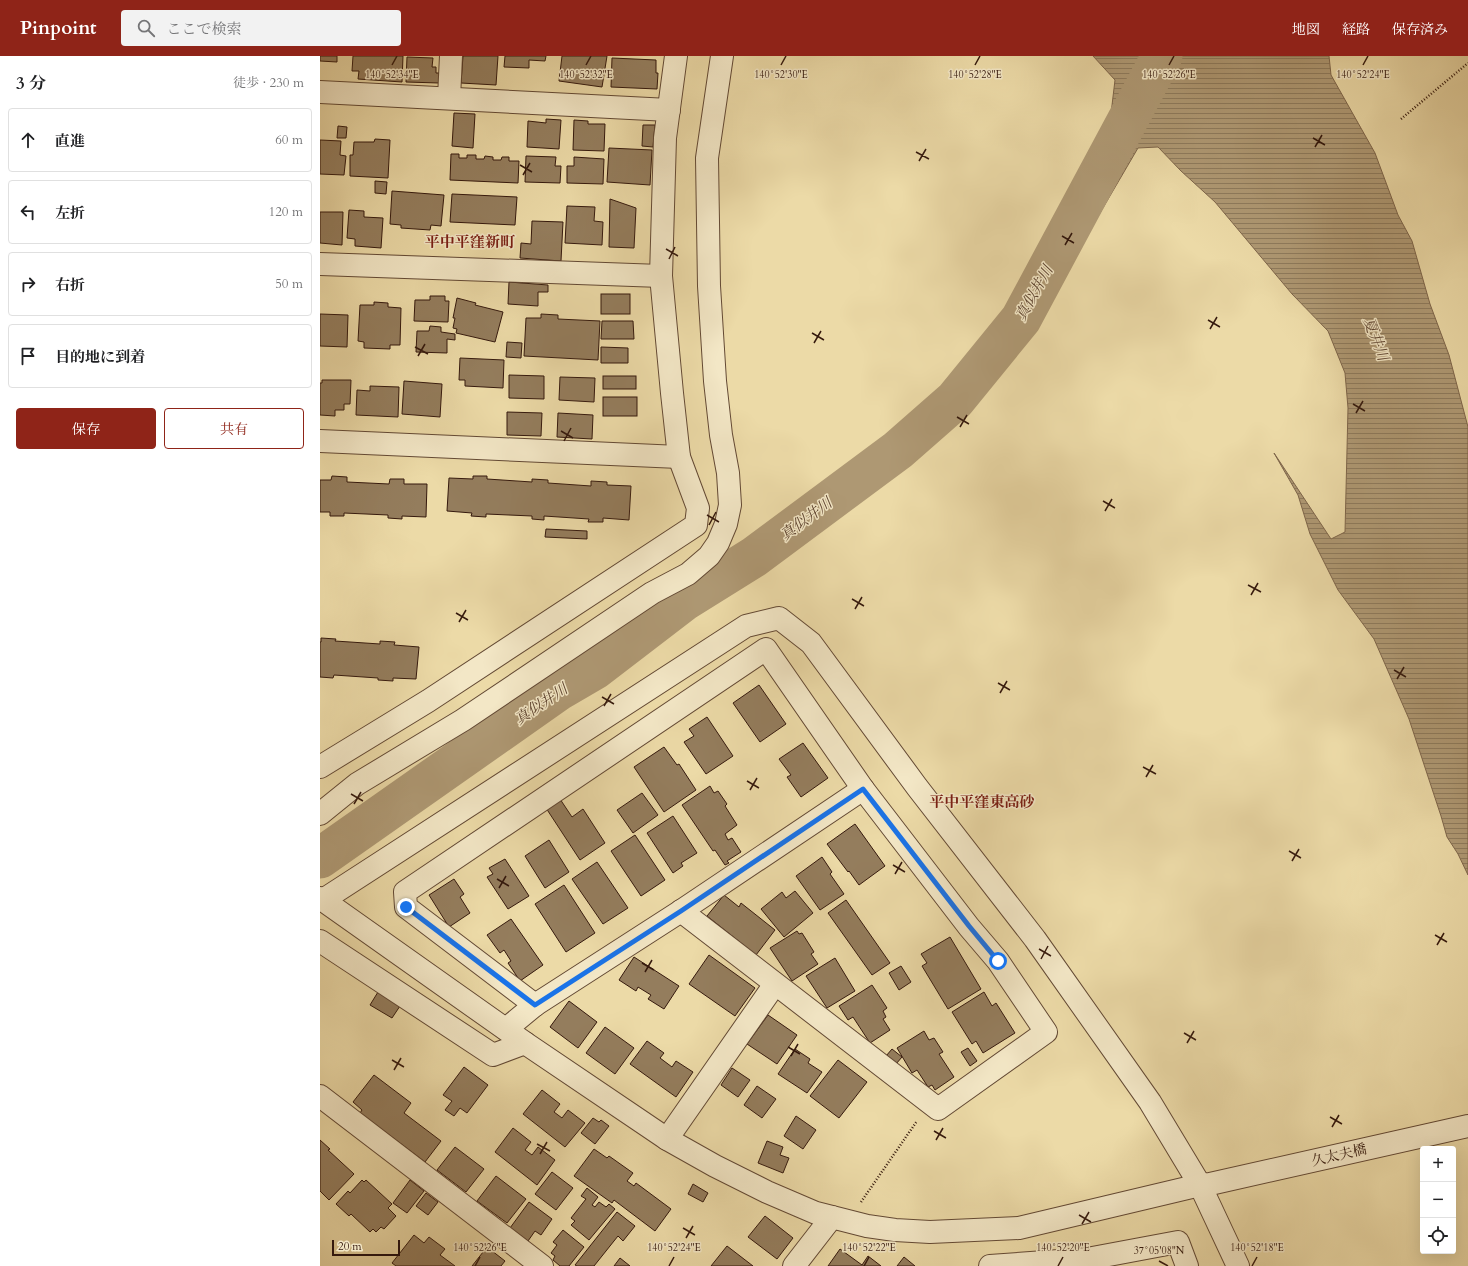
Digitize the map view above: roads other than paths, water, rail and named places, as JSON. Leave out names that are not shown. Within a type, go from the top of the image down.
[{"type":"street","points":[[449,98],[451,56]]},
{"type":"street","points":[[320,767],[428,701],[696,525],[698,508],[679,457],[661,276],[665,138],[676,56]]},
{"type":"street","points":[[320,814],[357,784],[462,720],[652,593],[688,574],[709,556],[718,543],[726,524],[730,505],[728,473],[721,435],[715,381],[709,286],[707,158],[722,56]]},
{"type":"street","points":[[320,92],[669,110]]},
{"type":"street","points":[[320,264],[661,276]]},
{"type":"street","points":[[320,441],[679,457]]},
{"type":"street","points":[[321,899],[746,626],[779,618],[810,643],[917,787],[1035,939],[1150,1102],[1205,1184],[1238,1266]]},
{"type":"street","points":[[535,1005],[406,907],[405,892],[766,649],[863,789],[969,926],[998,961],[1046,1032],[938,1109],[681,911]]},
{"type":"street","points":[[506,1029],[535,1005],[681,911],[863,789]]},
{"type":"street","name":"久太夫橋","points":[[321,899],[525,1043],[667,1139],[715,1166],[767,1192],[816,1213],[868,1226],[930,1232],[1019,1228],[1205,1184],[1468,1126]]},
{"type":"street","points":[[320,941],[493,1055],[525,1043]]},
{"type":"street","points":[[667,1139],[775,984]]},
{"type":"street","points":[[320,1096],[529,1262]]},
{"type":"street","points":[[794,1266],[840,1219]]},
{"type":"street","points":[[990,1266],[1087,1258],[1178,1242],[1187,1266]]},
{"type":"water","name":"夏井川","points":[[1093,56],[1329,56],[1331,75],[1375,153],[1398,215],[1412,241],[1430,304],[1449,355],[1468,427],[1468,875],[1458,854],[1447,837],[1409,719],[1374,639],[1338,590],[1310,534],[1298,495],[1274,453],[1331,539],[1345,532],[1348,408],[1345,373],[1328,331],[1292,294],[1215,202],[1181,171],[1158,147],[1138,148],[1076,254],[1058,278],[1025,308],[1050,270],[1105,164],[1115,80]]},
{"type":"waterway","name":"真似井川","points":[[320,858],[559,690],[595,669],[685,600],[754,557],[898,450],[955,400],[1021,319],[1162,56]]},
{"type":"district","name":"平中平窪新町","points":[[470,242]]},
{"type":"district","name":"平中平窪東高砂","points":[[982,802]]}]
